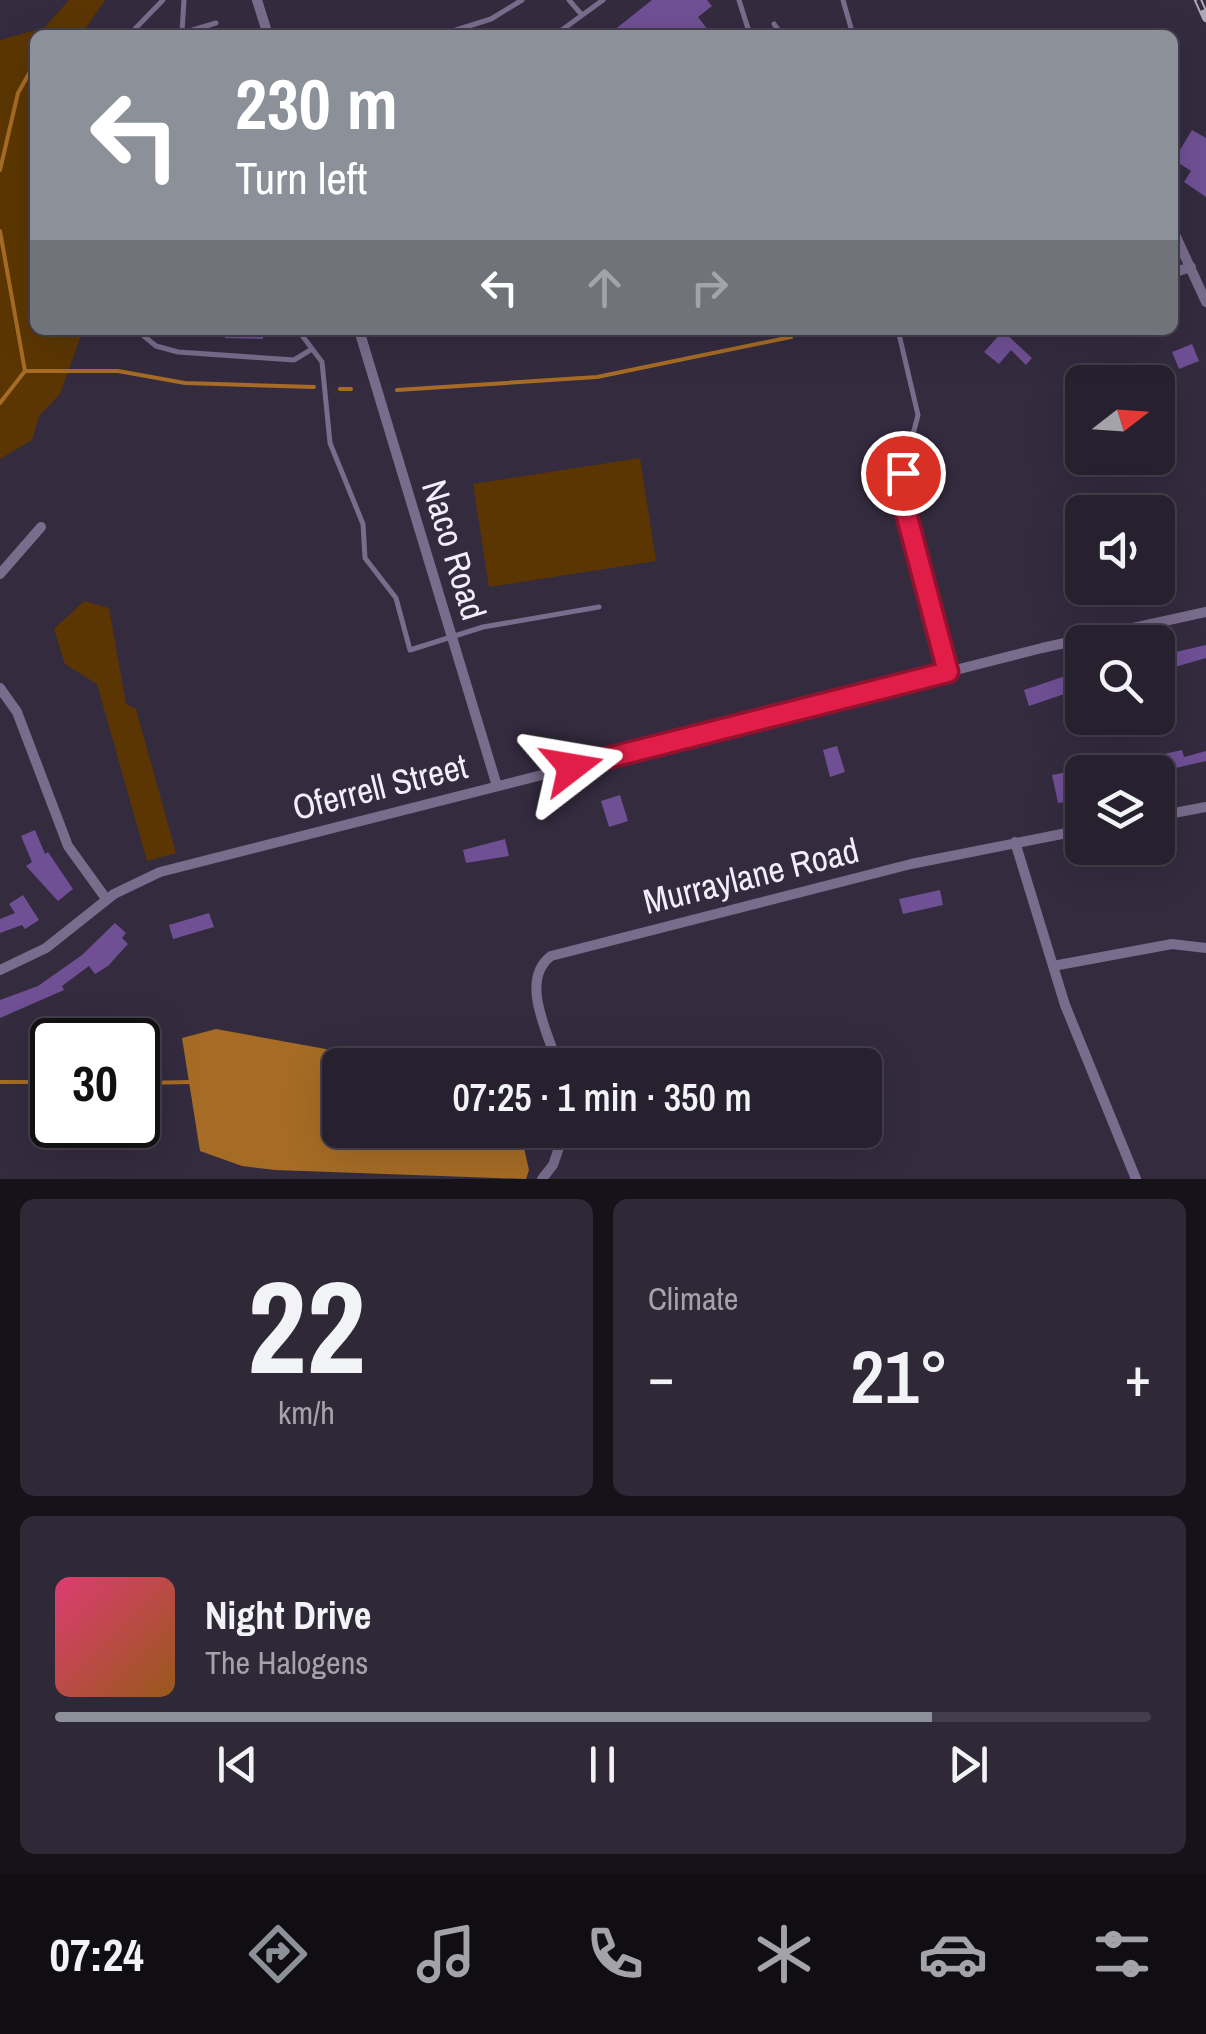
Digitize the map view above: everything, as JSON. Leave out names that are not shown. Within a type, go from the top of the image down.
[{"type":"street","points":[[258,0],[267,30]]},
{"type":"street","points":[[1178,241],[1206,302]]},
{"type":"street","points":[[1178,271],[1191,268]]},
{"type":"street","name":"Naco Road","points":[[361,335],[498,786]]},
{"type":"street","points":[[0,574],[41,527]]},
{"type":"street","name":"Oferrell Street","points":[[0,970],[46,948],[107,900],[160,872],[948,672],[1206,612]]},
{"type":"street","points":[[0,688],[17,712],[68,846],[107,900]]},
{"type":"street","points":[[1175,813],[1206,808]]},
{"type":"street","name":"Murraylane Road","points":[[553,1048],[535,980],[539,964],[551,956],[856,877],[1065,833]]},
{"type":"street","points":[[1015,842],[1053,966],[1136,1179]]},
{"type":"street","points":[[1053,966],[1172,944],[1206,948]]},
{"type":"street","points":[[542,1179],[558,1148]]},
{"type":"lane","points":[[133,30],[162,0]]},
{"type":"lane","points":[[180,30],[184,0]]},
{"type":"lane","points":[[459,30],[491,19],[522,0]]},
{"type":"lane","points":[[569,0],[582,15]]},
{"type":"lane","points":[[562,30],[604,0]]},
{"type":"lane","points":[[739,0],[748,30]]},
{"type":"lane","points":[[842,0],[851,30]]},
{"type":"lane","points":[[191,30],[216,23]]},
{"type":"lane","points":[[774,24],[778,30]]},
{"type":"lane","points":[[143,335],[156,346],[178,352],[294,360],[313,349]]},
{"type":"lane","points":[[302,335],[322,362],[330,443],[363,524],[365,558],[396,598],[410,650],[482,627],[599,607]]},
{"type":"lane","points":[[899,335],[918,415],[903,473],[906,513],[948,672]]},
{"type":"shaded area","points":[[69,0],[105,0],[84,30],[37,30],[44,28]]},
{"type":"shaded area","points":[[30,32],[30,335],[81,335],[60,394],[39,416],[32,440],[0,459],[0,40]]},
{"type":"shaded area","points":[[640,458],[656,561],[489,587],[473,484]]},
{"type":"shaded area","points":[[84,601],[109,608],[126,704],[136,709],[176,853],[147,861],[97,684],[65,664],[54,629]]},
{"type":"shaded area","points":[[216,1029],[322,1048],[322,1148],[524,1148],[529,1170],[526,1179],[275,1170],[242,1166],[200,1151],[182,1038]]},
{"type":"building","points":[[652,0],[707,0],[712,6],[698,17],[708,30],[614,30]]},
{"type":"building","points":[[1192,130],[1206,138],[1206,197],[1184,182],[1191,171],[1178,163],[1178,153]]},
{"type":"building","points":[[225,335],[263,335],[263,339]]},
{"type":"building","points":[[999,335],[1007,335],[1032,358],[1026,365],[1011,350],[999,364],[984,352]]},
{"type":"building","points":[[1192,344],[1199,361],[1179,369],[1172,352]]},
{"type":"building","points":[[1206,645],[1206,658],[1175,667],[1175,652]]},
{"type":"building","points":[[1065,676],[1065,694],[1029,706],[1024,690]]},
{"type":"building","points":[[837,746],[845,772],[830,777],[823,750]]},
{"type":"building","points":[[1182,750],[1184,757],[1206,751],[1206,761],[1175,768],[1175,755],[1160,755]]},
{"type":"building","points":[[1065,772],[1065,802],[1058,803],[1052,775]]},
{"type":"building","points":[[620,795],[628,821],[609,827],[601,801]]},
{"type":"building","points":[[35,830],[45,854],[48,852],[73,889],[58,901],[26,866],[32,862],[21,836]]},
{"type":"building","points":[[505,839],[509,856],[466,863],[463,850]]},
{"type":"building","points":[[940,890],[943,905],[903,914],[899,899]]},
{"type":"building","points":[[23,895],[39,920],[25,929],[22,925],[0,933],[0,919],[15,913],[9,904]]},
{"type":"building","points":[[209,913],[214,927],[173,939],[169,925]]},
{"type":"building","points":[[115,923],[126,933],[122,938],[128,944],[108,966],[95,974],[89,966],[62,986],[64,990],[0,1018],[0,1000],[38,986],[82,955]]},
{"type":"waterway","points":[[0,170],[18,93],[30,72]]},
{"type":"waterway","points":[[0,231],[25,371],[0,403]]},
{"type":"waterway","points":[[397,390],[597,377],[791,337]]},
{"type":"waterway","points":[[25,371],[118,371],[185,383],[314,387]]},
{"type":"waterway","points":[[340,389],[351,389]]},
{"type":"waterway","points":[[0,1082],[30,1082]]},
{"type":"waterway","points":[[160,1083],[192,1082]]},
{"type":"railway","points":[[1198,0],[1206,18]]},
{"type":"route","points":[[572,767],[948,672],[906,513],[903,473]]}]
